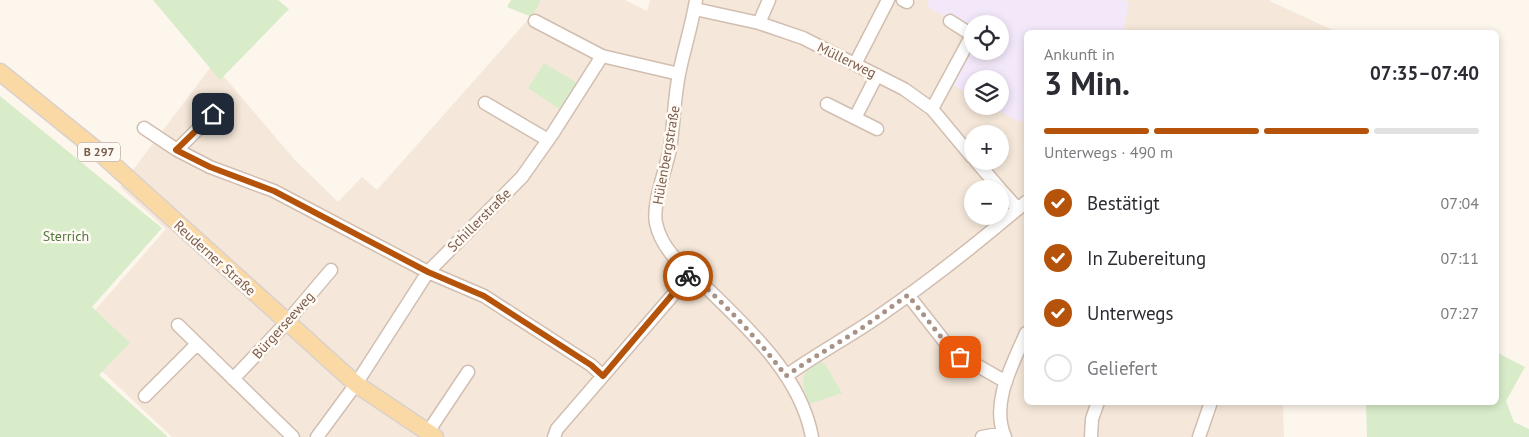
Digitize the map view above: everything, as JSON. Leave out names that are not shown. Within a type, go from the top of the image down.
[{"type":"main road","name":"Reuderner Straße","points":[[0,72],[99,152],[356,384],[431,435]]},
{"type":"street","points":[[759,23],[768,0]]},
{"type":"street","points":[[856,64],[888,0]]},
{"type":"street","name":"Müllerweg","points":[[695,5],[803,38],[904,89],[932,109],[964,147]]},
{"type":"street","name":"Hülenbergstraße","points":[[695,5],[679,74],[670,147],[657,205],[656,222],[662,240],[673,256],[746,327],[786,376],[800,402],[812,437]]},
{"type":"street","points":[[535,21],[602,56],[679,74]]},
{"type":"street","points":[[932,109],[972,35],[950,21]]},
{"type":"street","name":"Schillerstraße","points":[[317,437],[356,384],[428,272],[522,177],[602,56]]},
{"type":"street","points":[[855,118],[876,75]]},
{"type":"street","points":[[484,103],[548,140]]},
{"type":"street","points":[[826,104],[876,129]]},
{"type":"street","points":[[176,150],[213,114]]},
{"type":"street","points":[[144,128],[176,150],[210,167],[274,191],[428,272],[484,296],[591,365],[603,376]]},
{"type":"street","points":[[984,170],[992,180]]},
{"type":"street","points":[[786,376],[859,330],[908,295],[1022,206],[1009,196]]},
{"type":"street","name":"Bürgerseeweg","points":[[233,379],[287,322],[331,270]]},
{"type":"street","points":[[554,437],[557,429],[691,274]]},
{"type":"street","points":[[908,295],[952,351],[1006,382]]},
{"type":"street","points":[[178,326],[293,437]]},
{"type":"street","points":[[982,437],[1004,435],[1001,416],[1002,394],[1024,338]]},
{"type":"street","points":[[146,396],[196,344]]},
{"type":"street","points":[[431,435],[468,372]]},
{"type":"street","points":[[1091,437],[1092,419],[1097,405]]},
{"type":"street","points":[[1199,437],[1210,405]]},
{"type":"shaded area","points":[[541,0],[625,0],[647,11],[650,0],[1270,0],[1333,30],[1024,30],[1024,405],[1283,405],[1284,437],[172,437],[69,340],[166,229],[120,187],[213,64],[295,160],[338,202],[362,177],[377,190],[533,14]]},
{"type":"shaded area","points":[[929,0],[1121,0],[1129,2],[1123,30],[1024,30],[1024,118],[1021,123],[1007,115],[1009,115],[1009,70],[964,70],[964,91],[951,84],[965,60],[1009,60],[1009,15],[964,15],[964,26],[927,7]]},
{"type":"green space","points":[[153,0],[278,0],[289,9],[220,80]]},
{"type":"green space","points":[[511,0],[541,0],[532,17],[507,7]]},
{"type":"green space","points":[[544,63],[577,83],[561,110],[528,88]]},
{"type":"green space","name":"Sterrich","points":[[0,96],[162,228],[92,307],[130,343],[99,375],[168,437],[0,437]]},
{"type":"green space","points":[[1499,354],[1525,367],[1506,401],[1514,422],[1529,429],[1529,437],[1367,437],[1366,405],[1499,405]]},
{"type":"green space","points":[[820,361],[825,364],[842,393],[809,404],[803,380],[808,371]]},
{"type":"way so far","points":[[688,276],[691,274],[699,281],[746,327],[786,376],[859,330],[908,295],[952,351],[960,357]]},
{"type":"route","points":[[213,114],[176,150],[210,167],[264,186],[428,272],[484,296],[591,365],[603,376],[688,276]]}]
